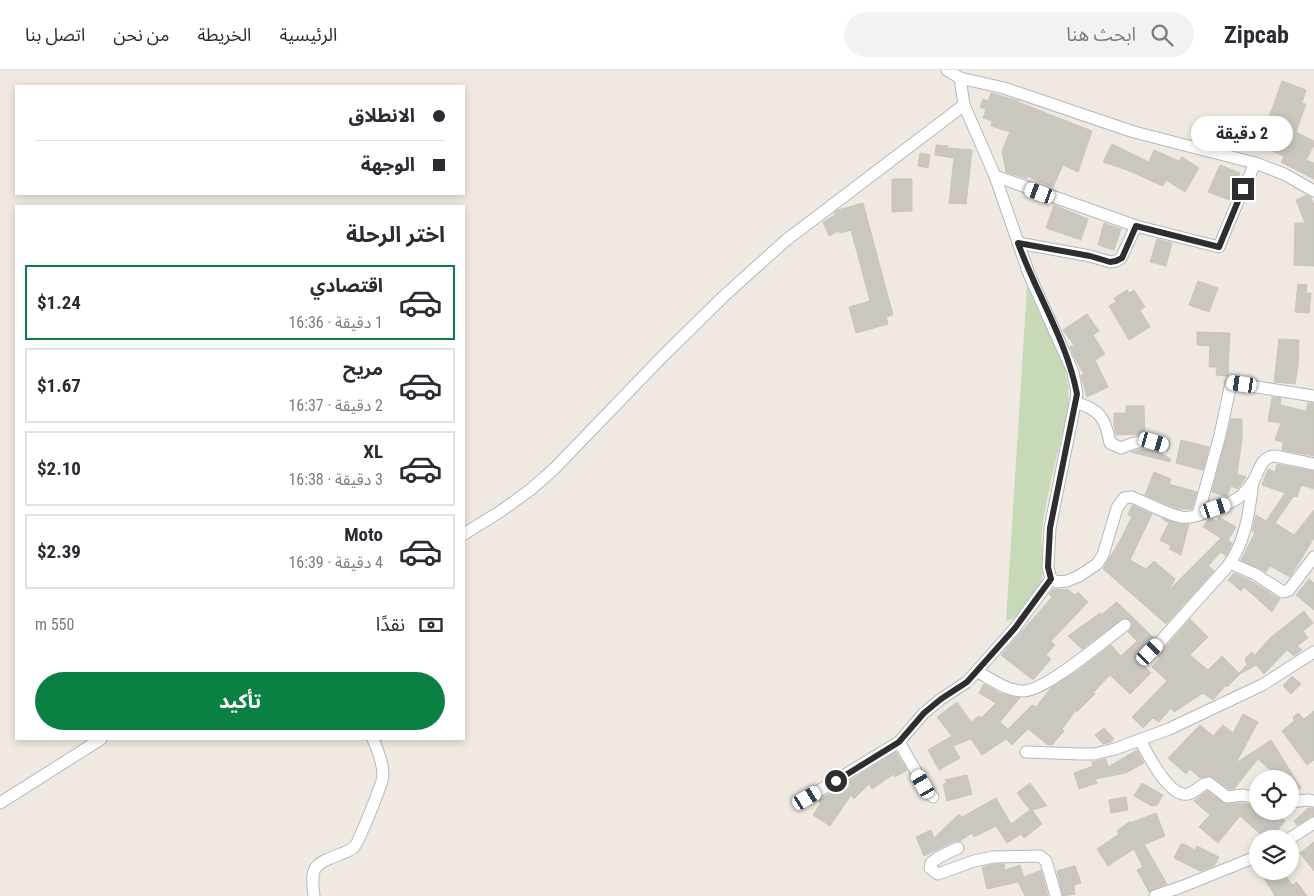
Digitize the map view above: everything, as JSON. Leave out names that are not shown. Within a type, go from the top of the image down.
[{"type":"street","points":[[947,70],[960,78],[1004,88],[1134,132],[1255,163],[1284,174],[1314,191]]},
{"type":"street","points":[[960,78],[964,105],[995,176],[1029,274],[1073,372],[1077,394],[1050,528],[1048,567],[1051,579],[1057,582],[1067,581],[1079,576],[1097,564],[1103,555],[1117,508],[1124,498],[1132,497],[1182,518],[1198,515],[1227,505],[1242,495],[1253,482],[1261,464],[1268,457],[1275,456],[1314,464]]},
{"type":"street","points":[[465,533],[501,511],[530,490],[554,469],[676,343],[785,240],[964,105]]},
{"type":"street","points":[[995,176],[1136,226],[1219,247],[1255,163]]},
{"type":"street","points":[[1018,243],[1090,256],[1110,262],[1122,258],[1136,226]]},
{"type":"street","points":[[1198,515],[1220,435],[1231,383],[1314,396]]},
{"type":"street","points":[[1075,402],[1091,407],[1101,416],[1107,427],[1110,443],[1121,448],[1135,441],[1154,442],[1164,445]]},
{"type":"street","points":[[1150,652],[1230,563],[1242,542],[1253,482]]},
{"type":"street","points":[[1230,563],[1255,574],[1284,592],[1289,590],[1314,557]]},
{"type":"street","points":[[807,798],[899,742],[924,713],[967,682],[978,672],[1015,628],[1051,579]]},
{"type":"street","points":[[978,672],[1006,687],[1025,692],[1032,690],[1058,675],[1124,625]]},
{"type":"street","points":[[1026,752],[1094,754],[1140,740],[1193,718],[1262,685],[1314,652]]},
{"type":"street","points":[[0,803],[99,740]]},
{"type":"street","points":[[314,896],[312,883],[316,866],[321,861],[348,851],[355,846],[373,802],[382,786],[381,759],[373,740]]},
{"type":"street","points":[[1140,740],[1164,779],[1180,793],[1189,794],[1204,784],[1209,783],[1228,797],[1243,795],[1249,797]]},
{"type":"street","points":[[899,742],[928,792],[933,797]]},
{"type":"street","points":[[1299,801],[1314,801]]},
{"type":"street","points":[[1299,833],[1314,823]]},
{"type":"street","points":[[958,848],[939,857],[931,863],[930,868],[938,874],[974,861],[993,857],[1040,856],[1046,861],[1056,896]]},
{"type":"street","points":[[1155,896],[1249,860]]},
{"type":"green space","points":[[1027,286],[1064,365],[1069,405],[1042,529],[1043,570],[1041,582],[1036,593],[1022,611],[1006,621]]},
{"type":"building","points":[[1282,81],[1306,90],[1302,103],[1306,104],[1296,132],[1314,141],[1314,145],[1306,160],[1314,163],[1314,179],[1281,162],[1284,156],[1262,147],[1274,119],[1269,117]]},
{"type":"building","points":[[991,93],[1019,101],[1092,131],[1078,172],[1063,165],[1053,187],[1028,176],[1027,179],[1006,172],[1002,151],[1010,132],[991,126],[992,121],[983,118],[986,109],[980,107],[983,99],[988,101]]},
{"type":"building","points":[[1112,144],[1149,162],[1154,150],[1179,161],[1182,157],[1199,168],[1185,192],[1166,180],[1163,186],[1103,162]]},
{"type":"building","points":[[936,145],[972,150],[966,204],[949,203],[954,158],[935,155]]},
{"type":"building","points":[[920,153],[930,155],[928,168],[918,166]]},
{"type":"building","points":[[1220,165],[1240,173],[1229,200],[1208,192]]},
{"type":"building","points":[[892,179],[912,179],[912,211],[892,212]]},
{"type":"building","points":[[1307,195],[1311,198],[1314,205],[1314,266],[1294,265],[1295,223],[1305,223],[1296,200]]},
{"type":"building","points":[[863,203],[893,315],[886,317],[888,324],[856,333],[849,307],[870,301],[851,230],[840,233],[839,231],[829,236],[823,222],[835,215],[834,213],[838,210]]},
{"type":"building","points":[[1054,205],[1088,219],[1081,240],[1046,228]]},
{"type":"building","points":[[1104,223],[1121,229],[1114,250],[1098,245]]},
{"type":"building","points":[[1157,239],[1172,243],[1166,266],[1150,262]]},
{"type":"building","points":[[1198,281],[1218,288],[1209,312],[1189,305]]},
{"type":"building","points":[[1298,284],[1307,285],[1306,293],[1311,293],[1309,313],[1295,312]]},
{"type":"building","points":[[1127,290],[1129,293],[1134,290],[1145,307],[1140,310],[1150,327],[1129,340],[1109,306],[1116,302],[1114,298]]},
{"type":"building","points":[[1087,314],[1099,331],[1093,335],[1105,354],[1095,360],[1108,387],[1087,397],[1081,375],[1084,374],[1070,347],[1074,345],[1063,330]]},
{"type":"building","points":[[1197,332],[1230,333],[1228,376],[1216,375],[1217,367],[1209,367],[1210,346],[1197,345]]},
{"type":"building","points":[[1279,339],[1299,340],[1295,384],[1274,382]]},
{"type":"building","points":[[1272,397],[1281,398],[1280,405],[1306,411],[1308,403],[1314,403],[1314,456],[1282,450],[1283,442],[1275,440],[1281,423],[1268,421]]},
{"type":"building","points":[[1126,406],[1144,406],[1145,434],[1116,435],[1114,413],[1126,413]]},
{"type":"building","points":[[1231,419],[1242,419],[1242,440],[1237,474],[1246,477],[1238,489],[1231,486],[1228,495],[1225,496],[1212,492]]},
{"type":"building","points":[[1181,440],[1209,447],[1203,470],[1176,463]]},
{"type":"building","points":[[1143,449],[1157,451],[1171,459],[1170,462],[1131,452]]},
{"type":"building","points":[[1277,464],[1314,471],[1314,489],[1301,485],[1297,497],[1294,496],[1275,523],[1294,535],[1314,510],[1314,538],[1290,577],[1270,566],[1266,572],[1241,560],[1255,533],[1252,531],[1256,515],[1266,521],[1285,493],[1262,485],[1268,469],[1275,472]]},
{"type":"building","points":[[1154,472],[1171,479],[1169,484],[1197,492],[1192,509],[1178,509],[1145,495]]},
{"type":"building","points":[[1132,505],[1152,514],[1130,560],[1146,569],[1154,561],[1175,579],[1168,591],[1221,538],[1203,527],[1208,520],[1212,518],[1217,522],[1219,517],[1236,527],[1228,540],[1232,543],[1226,556],[1221,552],[1208,566],[1214,571],[1166,624],[1103,569],[1132,516],[1128,515]]},
{"type":"building","points":[[1161,518],[1179,524],[1189,524],[1181,555],[1169,549],[1171,546],[1160,540],[1169,523]]},
{"type":"building","points":[[1234,573],[1280,599],[1272,612],[1244,587],[1241,591],[1228,580]]},
{"type":"building","points":[[1309,579],[1314,583],[1314,610],[1296,595]]},
{"type":"building","points":[[1053,589],[1067,589],[1075,595],[1078,592],[1088,602],[1051,641],[1055,645],[1046,655],[1051,659],[1033,680],[1001,655],[1052,597],[1049,594]]},
{"type":"building","points":[[1117,602],[1154,638],[1136,658],[1151,673],[1130,694],[1110,675],[1093,693],[1095,694],[1077,712],[1076,710],[1062,729],[1064,731],[1052,745],[1048,745],[1028,729],[1012,745],[1006,739],[982,755],[971,739],[953,746],[960,758],[939,770],[928,750],[952,736],[937,717],[957,702],[971,722],[979,716],[981,718],[996,703],[979,693],[984,684],[1002,694],[1020,698],[1000,722],[1008,729],[1032,705],[1036,707],[1051,688],[1079,670],[1111,645],[1121,656],[1137,641],[1128,632],[1132,627],[1131,621],[1124,618],[1082,649],[1068,636],[1100,613],[1101,615]]},
{"type":"building","points":[[1304,611],[1313,623],[1303,631],[1308,638],[1297,646],[1302,650],[1294,656],[1287,650],[1264,674],[1256,665],[1240,674],[1227,687],[1226,685],[1213,700],[1203,693],[1174,712],[1171,708],[1159,722],[1153,718],[1143,728],[1132,717],[1167,681],[1152,667],[1160,658],[1158,656],[1190,619],[1208,637],[1190,655],[1208,670],[1222,656],[1239,673],[1247,665],[1245,658],[1252,652],[1254,656],[1270,638]]},
{"type":"building","points":[[1292,676],[1301,684],[1291,694],[1283,686]]},
{"type":"building","points":[[1314,711],[1314,760],[1307,765],[1282,731],[1294,721],[1293,717],[1298,713],[1304,719]]},
{"type":"building","points":[[1243,714],[1258,722],[1236,763],[1271,740],[1290,770],[1270,770],[1258,759],[1234,789],[1229,789],[1211,776],[1200,778],[1190,769],[1186,774],[1168,758],[1200,725],[1213,736],[1223,725],[1233,733]]},
{"type":"building","points":[[1104,728],[1114,739],[1103,744],[1095,735]]},
{"type":"building","points":[[1137,750],[1144,763],[1126,773],[1095,779],[1097,783],[1079,789],[1074,773],[1093,766],[1092,762],[1106,759],[1108,767]]},
{"type":"building","points":[[896,752],[907,770],[895,777],[894,774],[872,789],[869,784],[854,799],[851,795],[830,826],[813,815],[821,803],[818,801],[820,799],[830,793],[833,795],[843,785]]},
{"type":"building","points":[[967,775],[972,794],[947,801],[943,784],[947,783],[945,780]]},
{"type":"building","points":[[1030,783],[1047,806],[1032,810],[1042,824],[1024,838],[1021,834],[1007,843],[996,826],[974,837],[972,833],[960,841],[955,841],[924,856],[916,837],[931,830],[934,838],[959,814],[962,817],[996,798],[1011,824],[1030,810],[1017,793]]},
{"type":"building","points":[[1142,783],[1163,795],[1157,805],[1152,806],[1134,796]]},
{"type":"building","points":[[1207,791],[1225,804],[1249,804],[1249,820],[1285,821],[1278,830],[1256,830],[1240,816],[1218,843],[1199,827],[1210,815],[1194,801]]},
{"type":"building","points":[[1126,797],[1128,810],[1111,813],[1109,800]]},
{"type":"building","points":[[1308,808],[1314,808],[1314,816],[1297,825],[1294,821],[1299,820],[1299,816]]},
{"type":"building","points":[[1156,813],[1165,836],[1146,844],[1143,842],[1167,884],[1149,892],[1137,870],[1143,867],[1134,849],[1108,866],[1097,849],[1119,834],[1117,831],[1130,821],[1130,823]]},
{"type":"building","points":[[1314,842],[1314,871],[1300,853]]},
{"type":"building","points":[[1181,844],[1195,850],[1197,846],[1219,857],[1214,866],[1200,871],[1174,858]]},
{"type":"building","points":[[1004,864],[1005,870],[1020,865],[1024,877],[1041,870],[1048,896],[1025,896],[1018,882],[987,889],[982,867]]},
{"type":"building","points":[[1075,866],[1081,883],[1074,885],[1075,894],[1063,896],[1057,871]]},
{"type":"building","points":[[1265,880],[1289,880],[1292,885],[1297,882],[1307,896],[1275,896]]},
{"type":"route","points":[[836,781],[899,742],[924,713],[978,672],[1034,604],[1051,579],[1048,567],[1050,528],[1077,394],[1073,372],[1029,274],[1018,243],[1090,256],[1110,262],[1122,258],[1136,226],[1219,247],[1243,189]]}]
